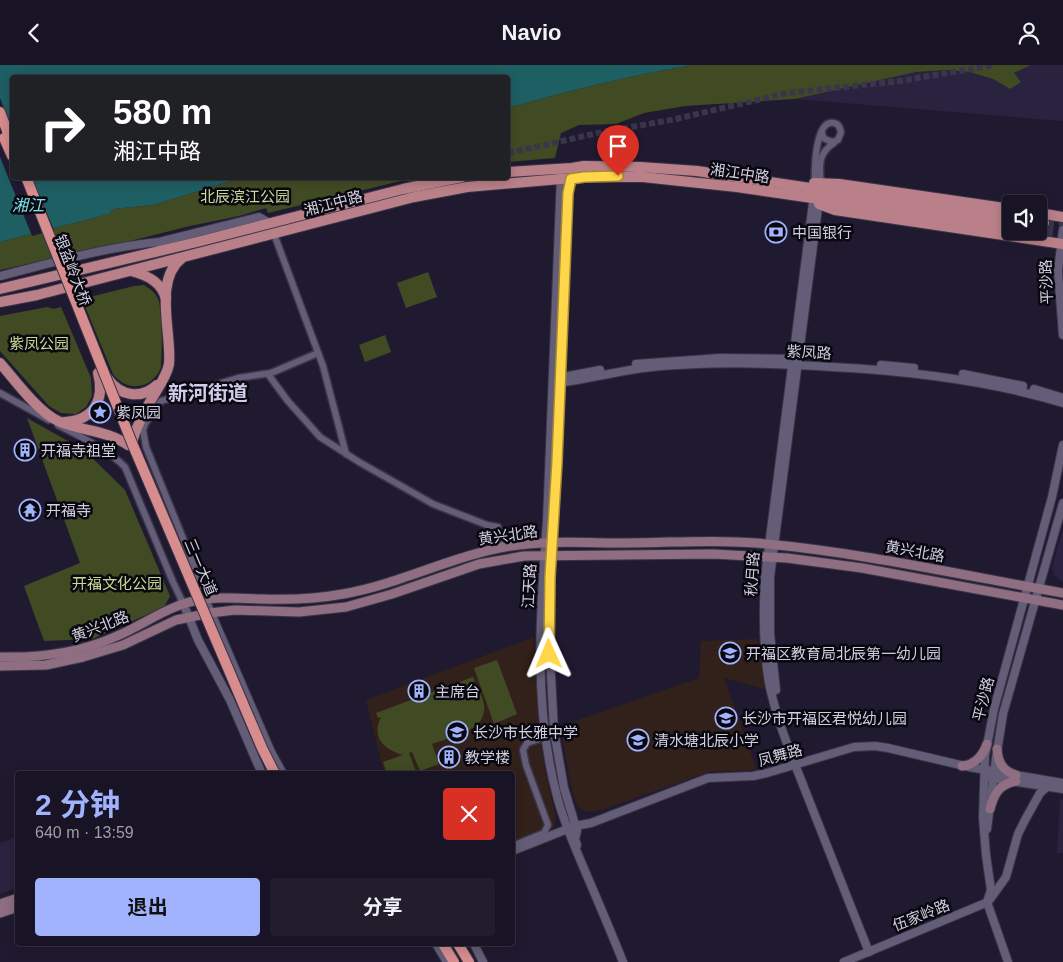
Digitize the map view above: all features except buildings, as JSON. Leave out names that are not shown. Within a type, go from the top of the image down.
[{"type":"highway","points":[[0,112],[10,139]]},
{"type":"highway","points":[[0,128],[10,151]]},
{"type":"highway","name":"银盆岭大桥","points":[[22,180],[52,261],[101,372]]},
{"type":"highway","name":"银盆岭大桥","points":[[27,180],[101,372]]},
{"type":"highway","name":"三一大道","points":[[101,372],[210,641],[267,771]]},
{"type":"highway","name":"三一大道","points":[[130,444],[273,771]]},
{"type":"highway","points":[[453,946],[455,962]]},
{"type":"highway","points":[[454,946],[460,962]]},
{"type":"highway","points":[[456,946],[476,961]]},
{"type":"highway","points":[[467,946],[476,961]]},
{"type":"main road","name":"湘江中路","points":[[0,302],[37,295],[432,194],[467,187],[566,174],[584,166],[697,171],[760,180],[817,193],[1002,225]]},
{"type":"main road","name":"湘江中路","points":[[510,172],[566,174],[584,177],[618,176],[671,179],[799,197],[817,193],[839,184],[1002,208]]},
{"type":"main road","name":"湘江中路","points":[[0,289],[403,189],[447,180]]},
{"type":"main road","name":"湘江中路","points":[[817,193],[1002,217]]},
{"type":"main road","name":"湘江中路","points":[[817,193],[835,210],[1062,243]]},
{"type":"main road","points":[[1047,214],[1063,217]]},
{"type":"main road","points":[[0,363],[42,410],[56,421],[108,435],[130,444],[137,425],[167,371],[169,361],[166,301],[169,274],[172,268],[185,256]]},
{"type":"main road","points":[[130,271],[153,279],[162,289],[166,301]]},
{"type":"main road","points":[[101,372],[116,389],[129,394],[140,394],[149,391],[163,379]]},
{"type":"main road","points":[[56,421],[77,420],[91,412],[101,393],[101,372]]},
{"type":"main road","name":"黄兴北路","points":[[0,657],[39,657],[84,648],[117,636],[183,603],[230,597],[293,599],[343,594],[369,588],[452,559],[523,544],[714,542],[771,545],[866,557],[1063,593]]},
{"type":"main road","name":"黄兴北路","points":[[0,666],[46,665],[83,657],[123,645],[166,624],[210,613],[235,610],[299,612],[346,607],[384,597],[470,566],[518,557],[713,554],[770,556],[853,567],[1063,605]]},
{"type":"main road","points":[[962,766],[970,764],[978,758],[987,744]]},
{"type":"main road","points":[[990,809],[998,789],[1016,778],[1002,766],[997,749]]},
{"type":"main road","points":[[0,904],[15,899]]},
{"type":"main road","points":[[0,913],[15,908]]},
{"type":"street","points":[[827,124],[836,124],[841,129],[841,135],[822,154],[817,193],[814,172],[818,142],[827,124]]},
{"type":"street","points":[[822,132],[826,140],[835,142]]},
{"type":"street","name":"江天路","points":[[566,174],[549,543],[541,624],[543,699],[552,775],[576,843],[624,962]]},
{"type":"street","name":"秋月路","points":[[817,193],[771,545],[764,618],[769,682],[776,709],[871,951]]},
{"type":"street","points":[[0,276],[71,258],[143,243],[159,242],[259,217],[269,223]]},
{"type":"street","name":"平沙路","points":[[1063,229],[1058,271],[1063,335]]},
{"type":"street","points":[[274,234],[326,374],[346,454]]},
{"type":"street","points":[[143,243],[169,248]]},
{"type":"street","points":[[282,771],[222,635],[210,613],[197,573],[144,437],[143,430],[161,401],[238,378],[268,373],[318,353]]},
{"type":"street","name":"紫凤路","points":[[556,381],[643,369],[795,362],[898,366],[946,372],[1001,381],[1063,398]]},
{"type":"street","name":"紫凤路","points":[[795,362],[946,377],[1026,392],[1063,403]]},
{"type":"street","points":[[268,373],[287,400],[320,437],[433,504],[487,525],[498,527],[501,548]]},
{"type":"street","points":[[0,393],[91,443],[120,461],[125,467],[198,640],[230,699],[261,771]]},
{"type":"street","name":"平沙路","points":[[1012,962],[990,900],[991,890],[983,818],[984,773],[987,744],[996,702],[1052,497],[1063,445]]},
{"type":"street","name":"平沙路","points":[[1008,962],[990,900],[994,887],[987,836],[997,749],[1006,701],[1063,503]]},
{"type":"street","name":"江天路","points":[[548,556],[552,705],[564,807]]},
{"type":"street","points":[[515,845],[547,830],[548,825],[526,765],[523,750],[527,743],[546,737]]},
{"type":"street","name":"凤舞路","points":[[515,855],[599,819],[708,778],[753,776],[798,765],[854,747],[888,748],[994,775],[1063,783]]},
{"type":"street","name":"凤舞路","points":[[1016,778],[1063,789]]},
{"type":"street","points":[[990,900],[1001,884],[1010,865],[1018,834],[1040,793],[1048,786]]},
{"type":"street","points":[[550,836],[561,825],[564,807],[580,819],[588,821],[599,819]]},
{"type":"street","name":"江天路","points":[[573,830],[574,843],[624,962]]},
{"type":"street","name":"凤舞路","points":[[515,850],[550,836],[573,830]]},
{"type":"street","points":[[560,837],[566,837],[574,843]]},
{"type":"street","name":"伍家岭路","points":[[844,962],[990,900]]},
{"type":"street","points":[[437,946],[448,962]]},
{"type":"street","points":[[474,946],[476,961]]},
{"type":"shaded area","points":[[1030,65],[1063,65],[1063,121],[795,99],[916,72],[947,70],[970,72],[993,79],[1010,89],[1014,73]]},
{"type":"shaded area","points":[[1063,529],[1063,582],[1054,575],[1052,568]]},
{"type":"shaded area","name":"长沙市长雅中学","points":[[534,637],[542,753],[555,815],[553,828],[515,846],[515,771],[383,771],[366,700]]},
{"type":"shaded area","name":"清水塘北辰小学","points":[[758,639],[765,689],[724,678],[757,770],[709,772],[598,811],[589,812],[582,810],[576,803],[570,782],[561,726],[699,678],[701,641]]},
{"type":"shaded area","points":[[1060,799],[1063,800],[1063,853],[1057,853]]},
{"type":"shaded area","points":[[15,838],[15,889],[0,894],[0,843]]},
{"type":"green space","points":[[694,65],[1031,65],[1014,73],[1021,82],[1010,89],[993,79],[970,72],[947,70],[916,72],[795,99],[685,106],[644,113],[616,124],[579,125],[561,133],[555,158],[510,162],[510,107],[647,74]]},
{"type":"green space","name":"北辰滨江公园","points":[[234,180],[405,180],[268,213],[266,208],[106,247],[0,270],[0,242],[109,214],[113,209],[153,205]]},
{"type":"green space","points":[[428,272],[437,297],[406,308],[397,283]]},
{"type":"green space","name":"紫凤公园","points":[[144,285],[155,294],[160,305],[162,332],[161,367],[152,380],[146,384],[132,386],[125,384],[113,374],[82,299]]},
{"type":"green space","name":"紫凤公园","points":[[47,307],[54,309],[61,307],[91,378],[92,396],[86,407],[76,414],[61,413],[49,406],[0,351],[0,316]]},
{"type":"green space","points":[[385,335],[391,352],[365,362],[359,345]]},
{"type":"green space","name":"开福文化公园","points":[[27,418],[84,450],[125,490],[170,596],[164,607],[92,639],[44,641],[24,586],[80,563]]},
{"type":"green space","points":[[497,660],[517,714],[494,724],[474,668]]},
{"type":"green space","points":[[473,677],[475,681],[468,684],[479,692],[484,705],[484,714],[474,727],[466,732],[432,744],[439,764],[420,771],[412,752],[409,753],[416,771],[386,771],[383,762],[403,755],[396,753],[381,742],[378,724],[381,717],[378,718],[376,713]]},
{"type":"water","name":"湘江","points":[[0,65],[694,65],[600,84],[510,107],[510,75],[10,75],[10,180],[234,180],[153,205],[113,209],[109,214],[0,242]]},
{"type":"pier","points":[[0,98],[10,124],[10,180],[33,180],[54,230],[32,236],[0,157]]},
{"type":"tunnel","points":[[510,153],[598,133],[676,119],[787,93],[900,81],[994,65]]},
{"type":"tunnel","points":[[1047,223],[1063,225]]},
{"type":"tunnel","points":[[1047,232],[1063,234]]},
{"type":"place","name":"中国银行","points":[[776,232]]},
{"type":"place","name":"紫凤园","points":[[100,412]]},
{"type":"place","name":"开福寺祖堂","points":[[25,450]]},
{"type":"place","name":"开福寺","points":[[30,510]]},
{"type":"place","name":"开福区教育局北辰第一幼儿园","points":[[730,653]]},
{"type":"place","name":"主席台","points":[[419,691]]},
{"type":"place","name":"长沙市开福区君悦幼儿园","points":[[726,718]]},
{"type":"place","name":"长沙市长雅中学","points":[[457,732]]},
{"type":"place","name":"清水塘北辰小学","points":[[638,740]]},
{"type":"place","name":"教学楼","points":[[449,757]]},
{"type":"district","name":"新河街道","points":[[208,393]]},
{"type":"route","points":[[549,654],[550,577],[557,462],[568,193],[571,179],[618,176]]}]
